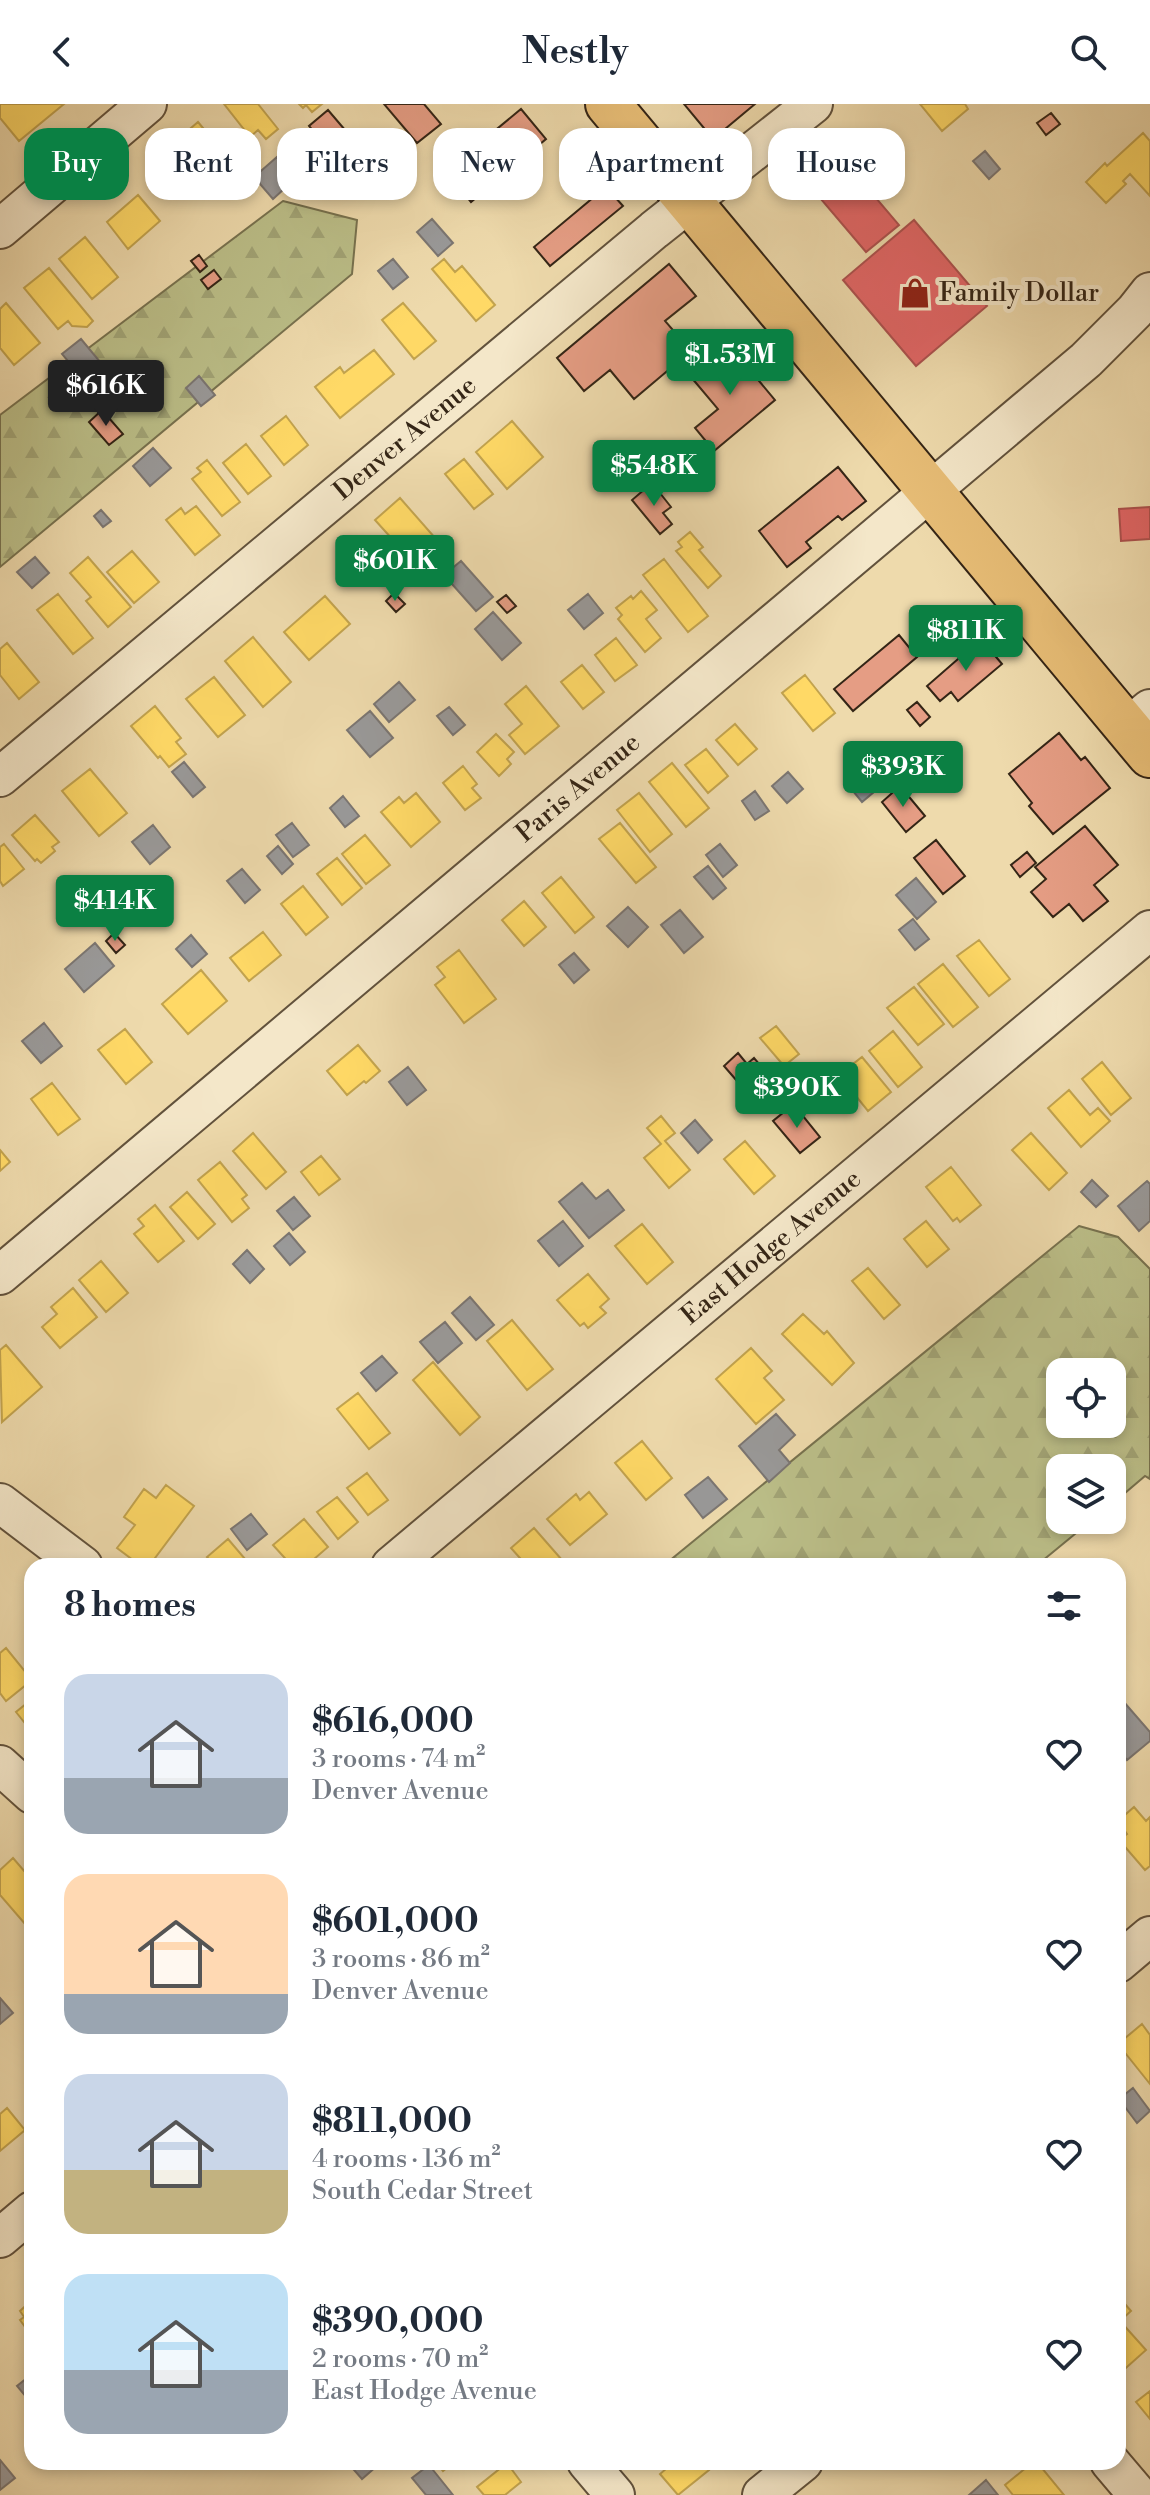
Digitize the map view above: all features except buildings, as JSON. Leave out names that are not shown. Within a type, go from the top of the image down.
[{"type":"main road","points":[[608,104],[930,490],[1142,731]]},
{"type":"street","points":[[0,229],[147,104]]},
{"type":"street","name":"Denver Avenue","points":[[0,777],[689,202],[813,104]]},
{"type":"street","name":"Paris Avenue","points":[[0,1275],[1086,360],[1150,292]]},
{"type":"street","name":"East Hodge Avenue","points":[[401,1558],[1150,930]]},
{"type":"street","points":[[0,1503],[72,1558]]},
{"type":"street","points":[[0,1765],[24,1787]]},
{"type":"street","points":[[1126,1956],[1150,1936]]},
{"type":"street","points":[[0,2238],[24,2218]]},
{"type":"street","points":[[594,2470],[615,2495]]},
{"type":"street","points":[[762,2495],[793,2470]]},
{"type":"street","points":[[1117,2470],[1138,2495]]},
{"type":"green space","points":[[283,201],[357,220],[352,274],[0,567],[0,415]]},
{"type":"green space","points":[[1079,1226],[1118,1237],[1150,1269],[1150,1479],[1145,1476],[1126,1492],[1126,1454],[1046,1454],[1046,1534],[1075,1534],[1046,1558],[673,1558]]},
{"type":"place","name":"Family Dollar","points":[[915,293]]}]
